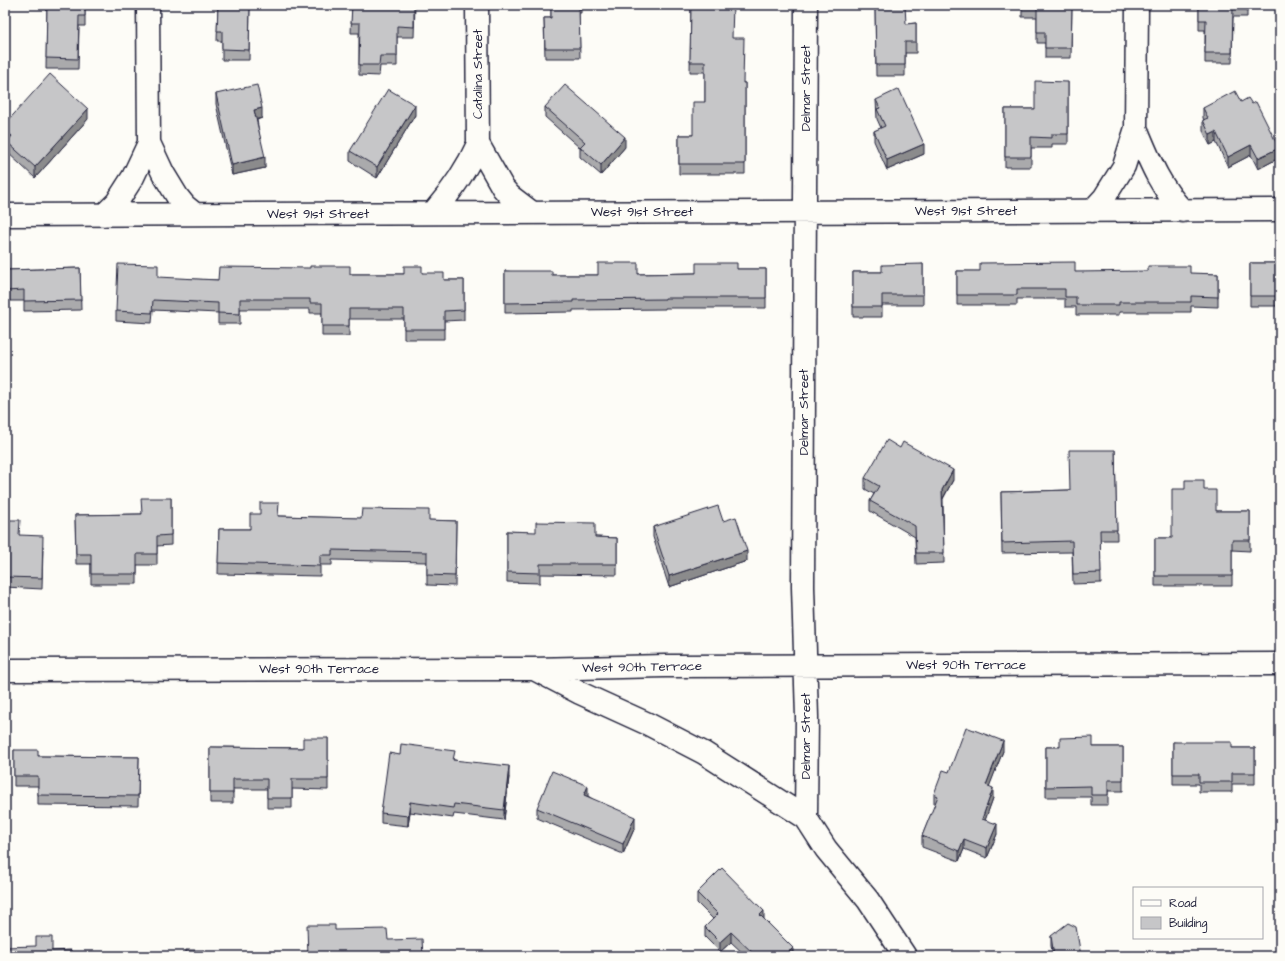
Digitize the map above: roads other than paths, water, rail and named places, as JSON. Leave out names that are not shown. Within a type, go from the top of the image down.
[{"type":"street","points":[[148,5],[149,143],[163,173],[177,196],[195,214]]},
{"type":"street","name":"Catalina Street","points":[[433,213],[470,162],[478,144],[477,5]]},
{"type":"street","name":"Delmar Street","points":[[806,5],[803,587],[807,717],[806,818]]},
{"type":"street","points":[[1092,211],[1104,198],[1124,166],[1136,128],[1136,5]]},
{"type":"street","points":[[1136,128],[1161,184],[1173,200],[1184,211]]},
{"type":"street","points":[[104,215],[117,202],[133,177],[149,143]]},
{"type":"street","name":"Catalina Street","points":[[478,144],[503,188],[514,200],[532,212]]},
{"type":"street","name":"West 91st Street","points":[[5,215],[1280,210]]},
{"type":"street","name":"West 90th Terrace","points":[[5,670],[533,669],[806,665],[969,666],[1280,664]]},
{"type":"street","points":[[533,669],[580,693],[648,724],[704,753],[806,818],[826,849],[868,900],[905,956]]}]
